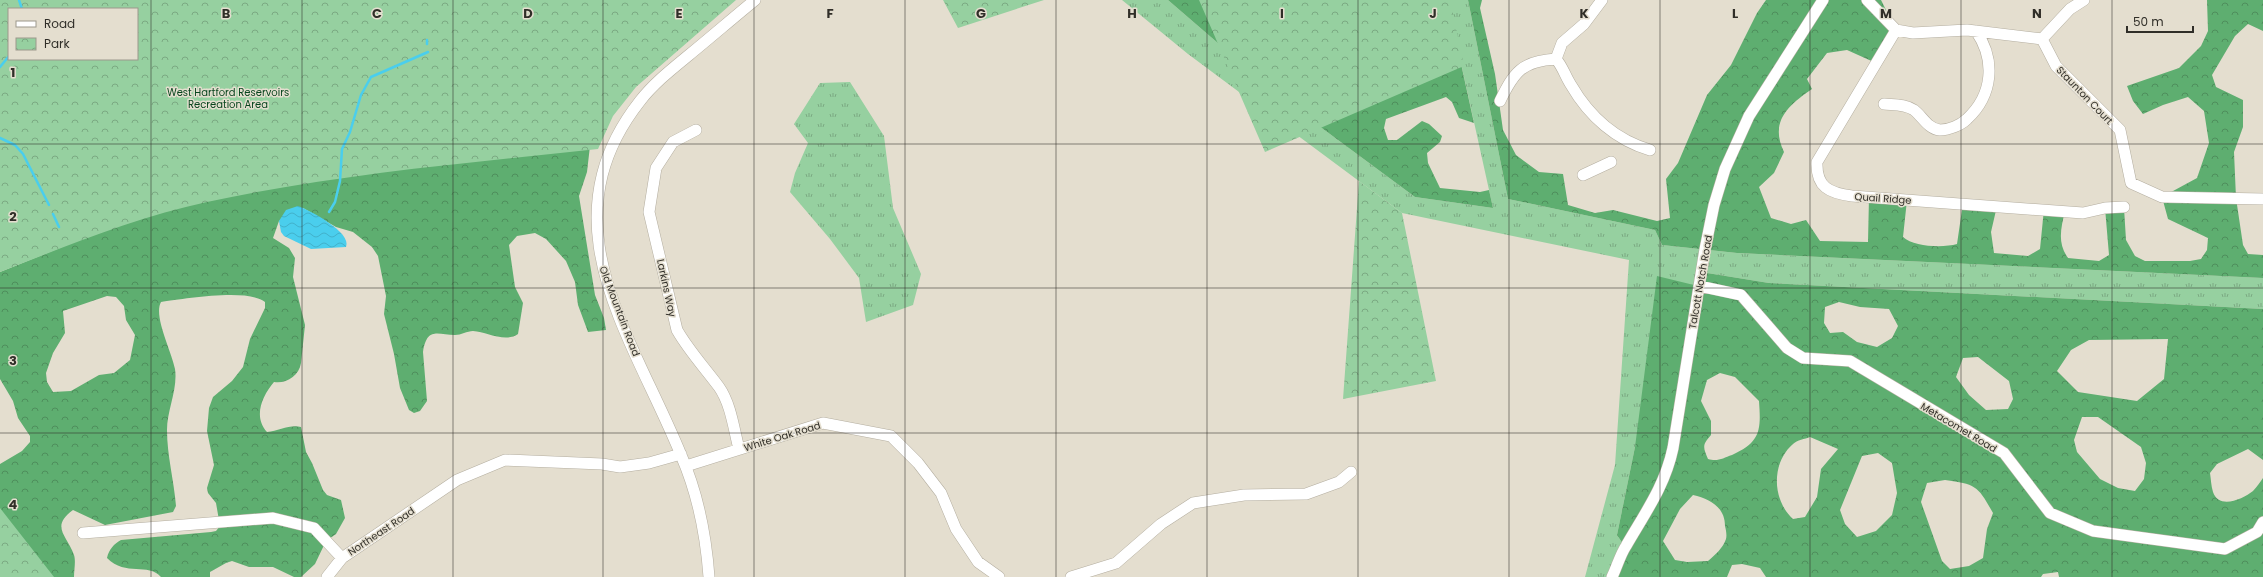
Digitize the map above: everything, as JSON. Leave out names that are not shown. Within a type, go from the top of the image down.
[{"type":"street","name":"Old Mountain Road","points":[[709,577],[699,507],[686,466],[626,332],[607,282],[602,263],[596,219],[600,181],[612,143],[641,99],[662,78],[755,0]]},
{"type":"street","points":[[1556,59],[1562,44],[1584,24],[1602,0]]},
{"type":"street","name":"Talcott Notch Road","points":[[1612,577],[1625,547],[1655,499],[1666,476],[1673,448],[1699,286],[1714,205],[1736,142],[1749,116],[1823,0]]},
{"type":"street","points":[[1867,0],[1896,30],[1913,33],[1954,29],[1997,32],[2042,39],[2070,9],[2084,0]]},
{"type":"street","name":"Quail Ridge","points":[[1896,30],[1817,162],[1816,172],[1819,182],[1836,194],[1852,196],[2083,213],[2105,208],[2124,207]]},
{"type":"street","points":[[1884,104],[1910,108],[1934,129],[1942,130],[1962,124],[1976,111],[1986,96],[1989,76],[1987,52],[1976,31]]},
{"type":"street","points":[[1987,52],[1997,32]]},
{"type":"street","name":"Staunton Court","points":[[2042,39],[2056,66],[2120,130],[2131,183],[2162,197],[2263,199]]},
{"type":"street","points":[[1500,101],[1510,80],[1520,68],[1541,59],[1556,59],[1563,66],[1570,85],[1599,121],[1627,141],[1650,150]]},
{"type":"street","name":"Larkins Way","points":[[696,130],[673,142],[656,168],[649,212],[677,330],[686,346],[720,388],[727,405],[739,449]]},
{"type":"street","points":[[1583,175],[1611,162]]},
{"type":"street","name":"Metacomet Road","points":[[1699,286],[1741,295],[1787,348],[1803,358],[1850,362],[2004,453],[2050,513],[2093,531],[2225,549],[2257,532],[2263,522]]},
{"type":"street","name":"White Oak Road","points":[[686,466],[823,423],[891,436],[918,463],[941,493],[956,529],[978,562],[999,577]]},
{"type":"street","name":"Northeast Road","points":[[83,533],[273,518],[314,528],[342,558],[457,480],[506,460],[602,464],[620,467],[649,463],[681,454]]},
{"type":"street","points":[[1071,577],[1116,563],[1161,524],[1193,504],[1244,495],[1306,494],[1339,482],[1351,472]]},
{"type":"street","points":[[327,577],[342,558]]},
{"type":"green space","name":"West Hartford Reservoirs Recreation Area","points":[[0,0],[736,0],[636,87],[613,116],[598,149],[402,170],[255,192],[180,208],[76,242],[0,272]]},
{"type":"green space","points":[[943,0],[1044,0],[958,28]]},
{"type":"green space","points":[[1122,0],[1168,0],[1284,100],[1415,197],[1493,208],[1447,0],[1468,0],[1508,199],[1655,230],[1662,245],[1737,253],[2263,278],[2263,309],[1769,283],[1701,272],[1635,447],[1617,535],[1625,547],[1612,577],[1585,577],[1615,465],[1629,260],[1402,213],[1188,54]]},
{"type":"green space","points":[[1168,0],[1447,0],[1474,123],[1459,118],[1452,102],[1446,97],[1386,119],[1384,128],[1388,140],[1397,140],[1422,121],[1429,124],[1442,136],[1440,142],[1427,153],[1428,163],[1440,188],[1480,192],[1489,190],[1493,208],[1415,197],[1284,100]]},
{"type":"green space","points":[[1199,0],[1450,0],[1464,66],[1265,152]]},
{"type":"green space","points":[[1468,0],[1482,0],[1480,8],[1495,74],[1503,130],[1516,155],[1539,172],[1563,174],[1568,205],[1595,213],[1613,210],[1657,221],[1670,218],[1666,179],[1678,163],[1707,95],[1731,65],[1757,13],[1766,0],[1881,0],[1896,30],[1876,63],[1847,50],[1827,53],[1807,79],[1812,89],[1796,101],[1784,115],[1780,123],[1779,131],[1780,141],[1784,152],[1774,173],[1759,187],[1771,218],[1791,224],[1806,220],[1820,241],[1868,242],[1869,197],[1907,200],[1903,237],[1921,245],[1944,246],[1957,244],[1963,203],[1997,206],[1991,232],[1994,253],[2028,256],[2040,249],[2044,209],[2065,211],[2061,229],[2061,241],[2062,247],[2068,258],[2099,261],[2109,255],[2105,208],[2124,208],[2126,240],[2135,256],[2145,261],[2190,261],[2201,259],[2207,250],[2208,238],[2168,219],[2162,197],[2197,178],[2209,143],[2204,111],[2188,97],[2163,105],[2143,114],[2133,101],[2127,86],[2179,68],[2201,46],[2208,31],[2207,0],[2263,0],[2263,31],[2248,24],[2235,36],[2212,75],[2216,87],[2243,100],[2243,127],[2234,152],[2236,198],[2243,245],[2248,254],[2263,255],[2263,278],[1737,253],[1662,245],[1655,230],[1508,199]]},
{"type":"green space","points":[[850,82],[884,136],[893,208],[921,274],[913,305],[866,322],[859,278],[830,239],[790,192],[795,173],[808,143],[794,124],[820,83]]},
{"type":"green space","points":[[623,91],[590,146],[587,172],[579,196],[595,295],[604,318],[606,330],[588,332],[578,305],[575,282],[566,261],[546,239],[535,233],[517,236],[509,245],[515,287],[523,303],[518,334],[502,337],[473,331],[457,335],[430,335],[427,338],[423,352],[427,401],[420,411],[414,413],[409,410],[400,388],[394,354],[384,314],[386,296],[378,256],[372,247],[353,232],[336,227],[303,208],[279,221],[273,238],[289,248],[295,258],[293,277],[305,325],[300,368],[291,378],[283,382],[274,382],[263,400],[260,420],[267,432],[293,426],[301,427],[306,452],[323,490],[327,495],[341,500],[345,518],[336,534],[326,541],[315,564],[301,577],[294,577],[273,567],[249,567],[232,561],[210,572],[210,577],[161,577],[150,570],[122,567],[114,564],[107,558],[112,547],[121,540],[211,532],[216,531],[220,526],[216,503],[208,493],[207,488],[214,465],[207,431],[209,408],[213,397],[232,381],[243,367],[250,339],[265,308],[265,302],[257,298],[230,295],[161,302],[159,308],[161,325],[173,362],[176,377],[167,422],[168,449],[176,506],[173,512],[105,525],[73,510],[62,521],[61,526],[75,557],[74,577],[0,577],[0,464],[22,451],[30,442],[30,436],[18,418],[13,401],[0,379],[0,272],[151,211]],"holes":[[[107,296],[116,297],[124,306],[126,320],[135,335],[130,360],[114,373],[99,375],[71,391],[53,392],[47,382],[46,373],[53,353],[65,333],[63,311]]]},
{"type":"green space","points":[[1359,181],[1402,213],[1436,381],[1343,399]]},
{"type":"green space","points":[[1701,272],[1769,283],[2263,309],[2263,460],[2248,449],[2217,464],[2210,473],[2213,492],[2220,501],[2226,502],[2238,500],[2249,494],[2263,478],[2263,577],[2059,577],[2058,572],[2043,574],[2041,577],[1766,577],[1760,568],[1742,564],[1732,565],[1727,577],[1612,577],[1625,547],[1617,535],[1635,447],[1657,276],[1698,286]],"holes":[[[1839,302],[1860,307],[1889,309],[1898,326],[1892,338],[1877,347],[1857,342],[1843,332],[1830,333],[1824,323],[1825,307]],[[2168,339],[2164,379],[2137,401],[2078,392],[2057,371],[2071,350],[2089,340]],[[1978,357],[2009,381],[2013,399],[2008,409],[1986,410],[1969,395],[1956,377],[1963,358]],[[1720,373],[1735,377],[1759,401],[1760,420],[1754,440],[1742,450],[1732,455],[1718,460],[1708,459],[1704,446],[1711,435],[1711,421],[1701,401],[1707,380]],[[2082,417],[2098,417],[2141,447],[2146,463],[2144,479],[2135,491],[2118,488],[2100,479],[2077,452],[2074,440]],[[1810,437],[1838,449],[1821,469],[1817,497],[1805,517],[1793,519],[1781,502],[1777,482],[1781,461],[1786,452],[1799,441]],[[1878,453],[1892,463],[1897,493],[1892,515],[1876,531],[1857,537],[1845,524],[1840,510],[1862,456]],[[1945,480],[1963,483],[1975,488],[1984,497],[1993,513],[1987,529],[1983,558],[1969,566],[1950,569],[1942,561],[1921,502],[1927,483]],[[1693,495],[1711,502],[1719,509],[1724,519],[1726,539],[1723,545],[1708,561],[1687,562],[1675,560],[1663,541],[1680,509]]]},
{"type":"green space","points":[[0,508],[54,577],[0,577]]},
{"type":"water","points":[[298,206],[320,217],[336,228],[343,235],[346,241],[346,247],[311,249],[284,236],[281,232],[279,221],[286,210]]},
{"type":"waterway","points":[[19,0],[22,8]]},
{"type":"waterway","points":[[329,212],[335,202],[340,181],[342,149],[350,132],[361,95],[371,77],[428,52]]},
{"type":"waterway","points":[[0,67],[8,57]]},
{"type":"waterway","points":[[0,138],[15,145],[23,154],[49,205]]},
{"type":"waterway","points":[[53,214],[59,227]]}]
